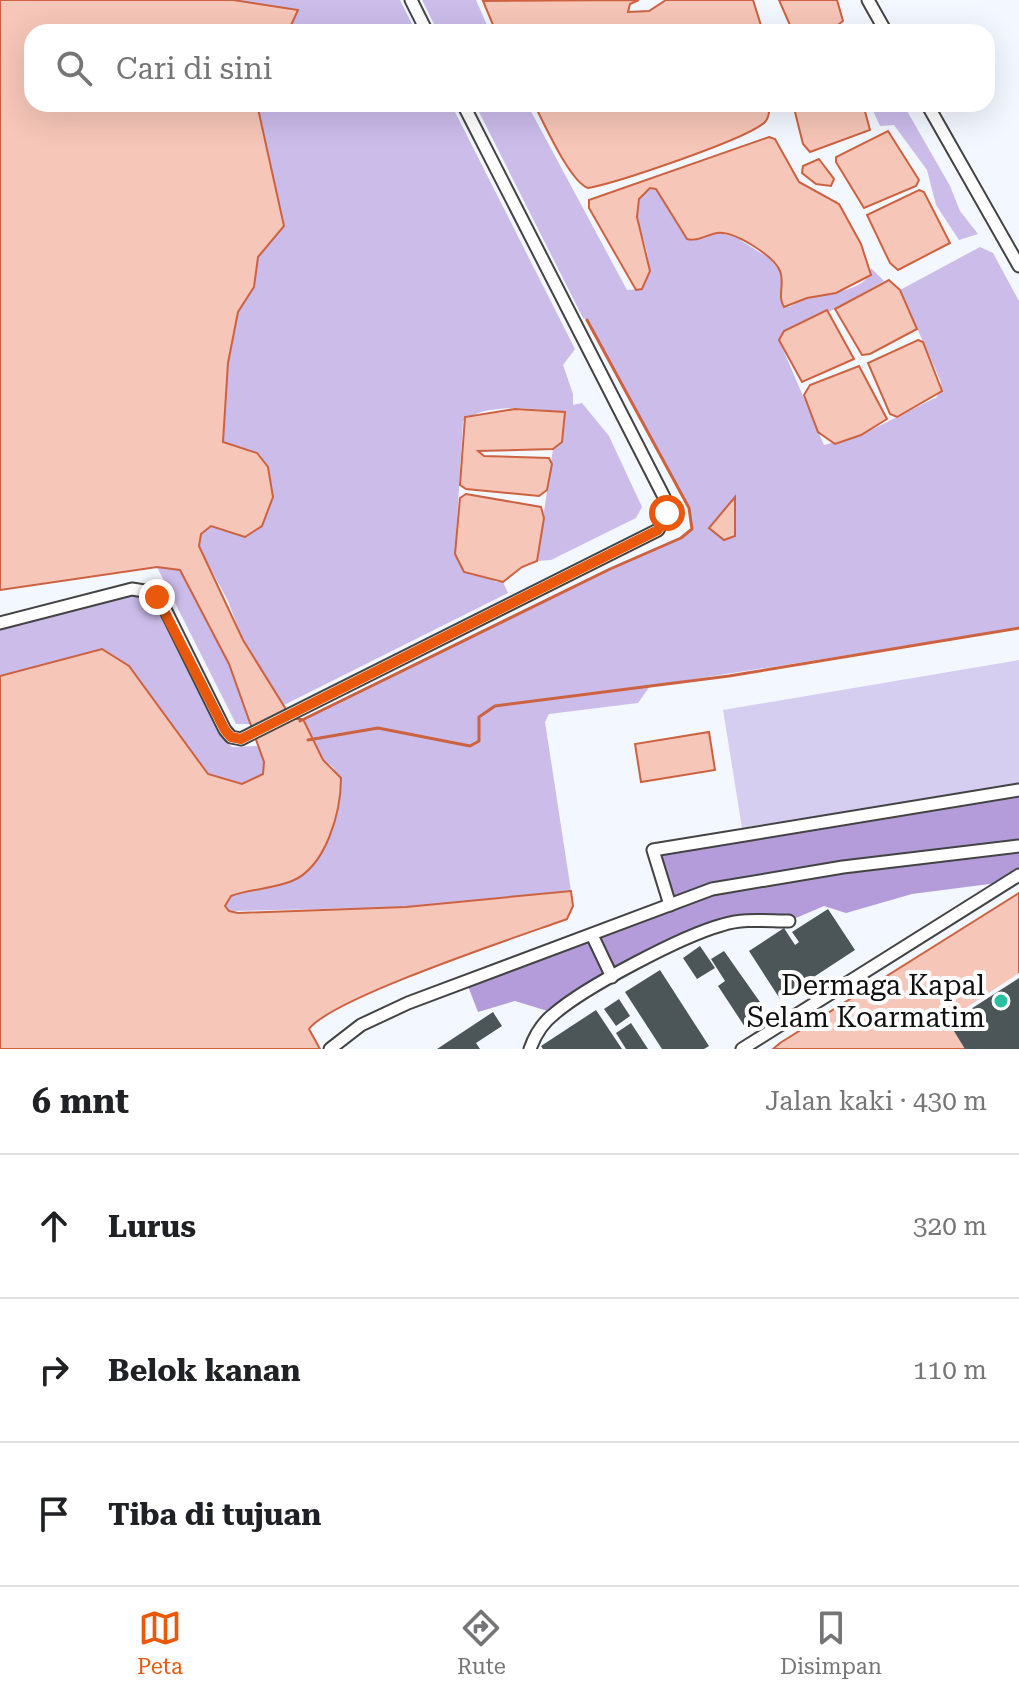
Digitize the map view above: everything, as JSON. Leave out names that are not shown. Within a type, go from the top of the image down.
[{"type":"lane","points":[[411,0],[423,24]]},
{"type":"lane","points":[[868,0],[882,24]]},
{"type":"lane","points":[[0,623],[132,589],[151,592],[162,603],[225,730],[236,739],[658,530],[665,522],[664,497],[467,112]]},
{"type":"lane","points":[[932,112],[1019,266]]},
{"type":"lane","points":[[670,905],[653,850],[1019,790]]},
{"type":"lane","points":[[331,1048],[361,1025],[408,1003],[726,886],[843,867],[1019,846]]},
{"type":"lane","points":[[742,1049],[1019,875]]},
{"type":"lane","points":[[530,1049],[537,1031],[554,1013],[612,977],[720,925],[789,921]]},
{"type":"lane","points":[[592,935],[612,977]]},
{"type":"shaded area","points":[[0,0],[233,0],[298,10],[292,24],[24,24],[24,112],[259,112],[284,226],[258,257],[254,287],[238,312],[228,363],[223,442],[257,453],[268,467],[273,497],[262,526],[245,537],[211,526],[201,534],[199,546],[243,640],[292,719],[303,719],[323,760],[341,778],[334,822],[314,864],[292,881],[231,896],[225,906],[229,911],[238,913],[406,907],[571,891],[573,906],[567,919],[429,969],[352,1001],[309,1029],[320,1049],[0,1049],[0,676],[102,649],[129,666],[208,774],[242,784],[263,774],[264,762],[229,664],[180,570],[157,567],[0,590]]},
{"type":"shaded area","points":[[233,0],[400,0],[412,24],[292,24],[298,10]]},
{"type":"shaded area","points":[[422,0],[476,0],[486,24],[434,24]]},
{"type":"shaded area","points":[[639,0],[630,4],[628,12],[649,11],[666,0],[753,0],[760,24],[493,24],[483,1]]},
{"type":"shaded area","points":[[779,0],[837,0],[843,21],[839,24],[790,24]]},
{"type":"shaded area","points":[[259,112],[455,112],[575,349],[563,365],[573,394],[573,405],[582,403],[609,436],[642,507],[636,518],[551,560],[537,561],[553,449],[562,442],[565,412],[512,408],[473,415],[463,421],[455,554],[496,582],[503,582],[508,593],[282,706],[243,640],[228,601],[199,547],[201,534],[211,526],[245,536],[223,443],[228,363],[238,312],[254,287],[258,257],[284,226]]},
{"type":"shaded area","points":[[479,112],[531,112],[627,290],[642,289],[647,268],[648,257],[636,211],[637,202],[650,188],[656,189],[682,232],[692,241],[720,233],[737,238],[769,258],[781,273],[781,302],[789,307],[807,298],[854,287],[862,283],[871,268],[884,281],[779,340],[824,445],[861,435],[937,397],[941,382],[900,290],[980,247],[993,253],[1019,301],[1019,628],[650,686],[638,703],[549,714],[545,722],[571,891],[406,907],[229,911],[225,906],[230,896],[292,881],[334,768],[323,760],[303,719],[610,569],[681,538],[692,528],[689,508],[588,320],[583,318]]},
{"type":"shaded area","points":[[538,112],[769,112],[765,122],[734,139],[588,188],[573,175]]},
{"type":"shaded area","points":[[795,112],[865,112],[870,130],[810,152],[803,144]]},
{"type":"shaded area","points":[[874,112],[908,112],[950,186],[960,211],[978,234],[959,240],[936,205],[927,170],[894,125],[880,126]]},
{"type":"shaded area","points":[[888,131],[919,180],[916,186],[864,208],[836,162],[836,157]]},
{"type":"shaded area","points":[[769,137],[775,139],[799,182],[839,204],[861,244],[871,275],[836,293],[807,298],[784,307],[780,271],[770,258],[743,240],[724,233],[687,239],[656,189],[650,188],[639,199],[637,217],[650,271],[642,289],[636,290],[589,208],[589,200]]},
{"type":"shaded area","points":[[819,159],[834,179],[831,186],[816,184],[802,173],[803,166]]},
{"type":"shaded area","points":[[919,190],[924,192],[950,243],[898,270],[890,263],[867,215]]},
{"type":"shaded area","points":[[889,280],[900,290],[917,329],[870,354],[862,355],[835,309]]},
{"type":"shaded area","points":[[827,310],[854,359],[802,382],[779,340],[784,331]]},
{"type":"shaded area","points":[[918,340],[923,342],[942,391],[897,417],[890,414],[868,363]]},
{"type":"shaded area","points":[[859,366],[887,419],[861,435],[835,444],[818,432],[804,395],[810,385]]},
{"type":"shaded area","points":[[515,409],[565,412],[562,442],[553,449],[478,451],[484,456],[549,458],[552,464],[547,490],[539,496],[466,489],[460,485],[465,417]]},
{"type":"shaded area","points":[[466,494],[541,507],[544,518],[537,561],[522,567],[503,582],[464,572],[455,554],[460,498]]},
{"type":"shaded area","points":[[735,497],[735,536],[724,540],[709,528]]},
{"type":"shaded area","points":[[157,567],[180,570],[229,664],[251,724],[236,724]]},
{"type":"shaded area","points":[[133,595],[151,600],[155,606],[222,738],[232,747],[257,746],[264,762],[264,774],[241,784],[208,774],[129,666],[102,649],[0,676],[0,630]]},
{"type":"shaded area","points":[[1019,660],[1019,784],[742,828],[723,710]]},
{"type":"shaded area","points":[[709,732],[715,770],[641,782],[635,744]]},
{"type":"shaded area","points":[[1019,790],[1019,875],[1005,882],[912,894],[846,913],[824,906],[789,921],[738,921],[696,935],[554,1013],[515,1001],[478,1012],[466,981],[670,905],[653,850]]},
{"type":"shaded area","points":[[1019,893],[1019,1049],[773,1049],[780,1043]]},
{"type":"pier","points":[[1019,973],[1019,986],[955,1028],[949,1019]]},
{"type":"building","points":[[828,909],[855,950],[780,999],[749,951],[784,928],[795,945],[799,942],[792,932]]},
{"type":"building","points":[[700,946],[715,968],[697,979],[683,958]]},
{"type":"building","points":[[724,951],[767,1012],[745,1027],[718,986],[725,981],[711,959]]},
{"type":"building","points":[[660,970],[709,1046],[704,1049],[662,1049],[625,992]]},
{"type":"building","name":"Dermaga Kapal Selam Koarmatim","points":[[1019,978],[1019,1049],[965,1049],[949,1023]]},
{"type":"building","points":[[619,999],[630,1016],[616,1026],[604,1009]]},
{"type":"building","points":[[596,1010],[622,1049],[543,1049],[541,1046]]},
{"type":"building","points":[[493,1012],[502,1026],[476,1043],[480,1049],[437,1049]]},
{"type":"building","points":[[631,1023],[648,1049],[626,1049],[616,1033]]},
{"type":"waterway","points":[[300,721],[610,569],[681,538],[692,529],[689,508],[587,320]]},
{"type":"waterway","points":[[308,740],[378,728],[470,746],[479,741],[479,717],[495,706],[729,676],[1019,628]]},
{"type":"place","name":"Dermaga Kapal Selam Koarmatim","points":[[1001,1001]]},
{"type":"route","points":[[157,597],[225,730],[231,737],[241,739],[658,530],[665,522],[667,513]]}]
